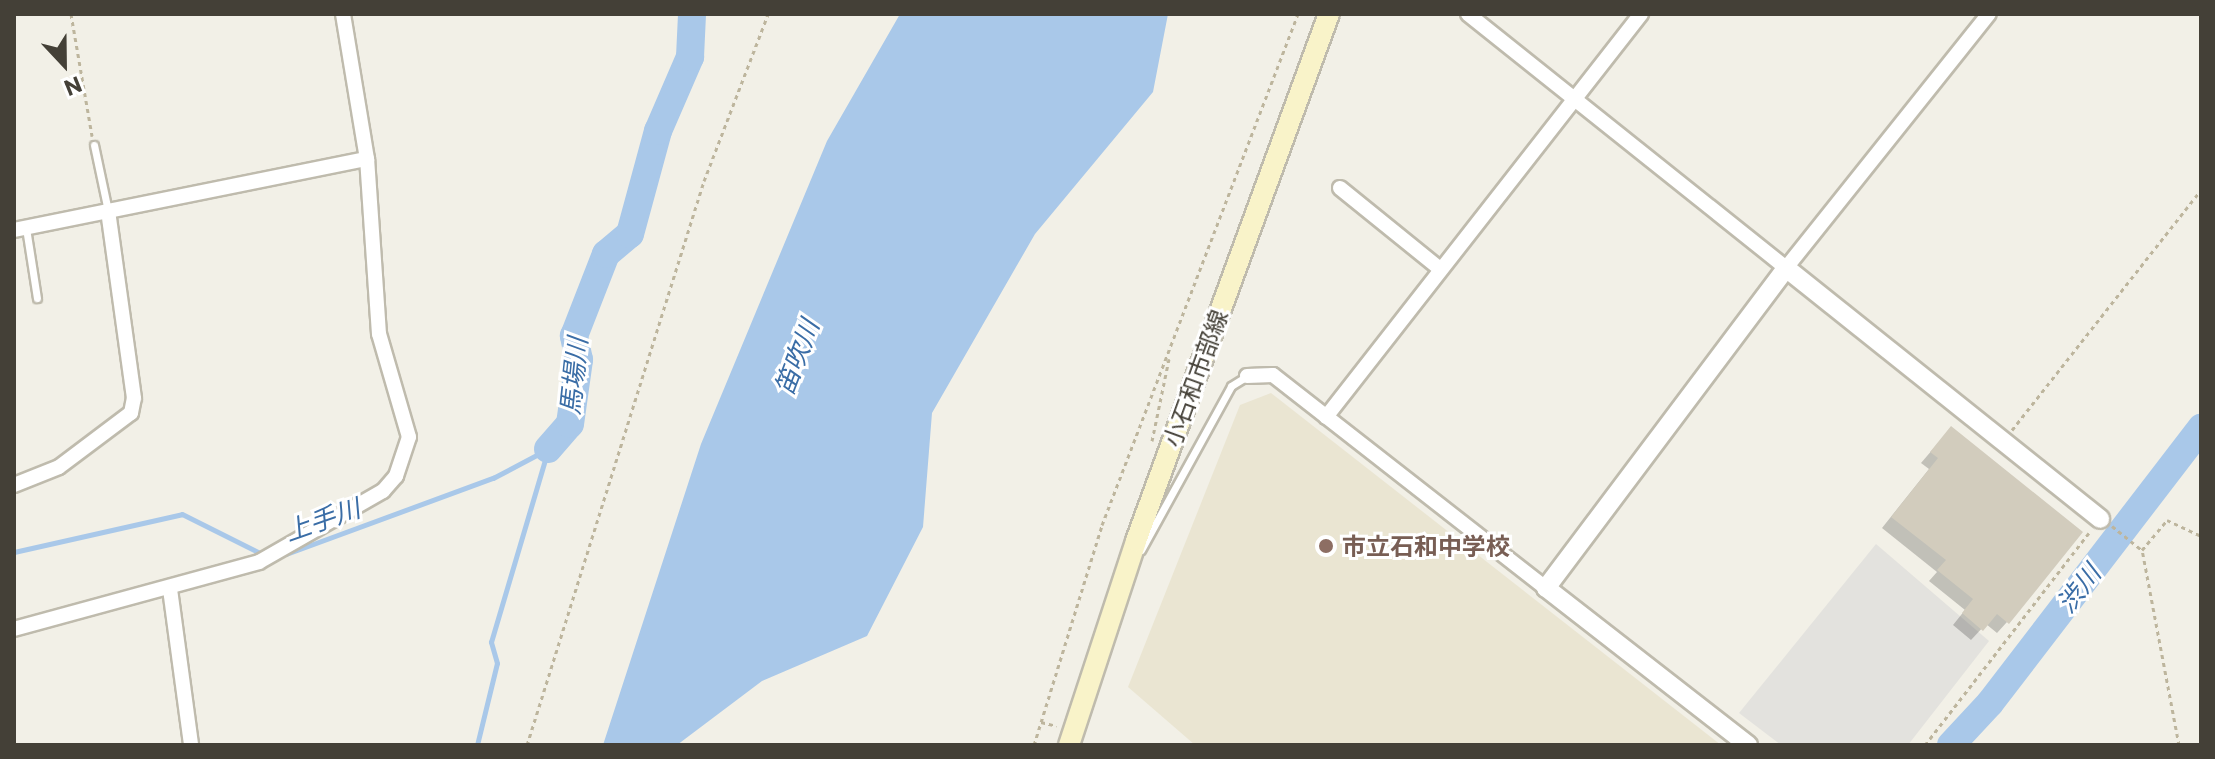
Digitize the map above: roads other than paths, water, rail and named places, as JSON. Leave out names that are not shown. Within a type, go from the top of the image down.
[{"type":"main road","name":"小石和市部線","points":[[1066,736],[1329,14]]},
{"type":"street","points":[[14,629],[170,589],[259,562],[383,491],[396,476],[406,448],[405,413],[387,369],[377,322],[367,159],[343,14]]},
{"type":"street","points":[[1468,14],[2107,523]]},
{"type":"street","points":[[1326,417],[1641,14]]},
{"type":"street","points":[[1546,588],[1786,268],[1989,14]]},
{"type":"street","points":[[20,229],[367,159]]},
{"type":"street","points":[[1340,188],[1440,269]]},
{"type":"street","points":[[14,485],[59,467],[131,413],[134,398],[108,211]]},
{"type":"street","points":[[1247,376],[1273,375],[1748,745]]},
{"type":"street","points":[[170,589],[191,745]]},
{"type":"lane","points":[[94,145],[108,211]]},
{"type":"lane","points":[[20,229],[37,298]]},
{"type":"lane","points":[[1131,554],[1143,550],[1231,386],[1247,376]]},
{"type":"water","name":"笛吹川","points":[[900,14],[1168,14],[1153,92],[1035,234],[932,413],[923,527],[867,636],[762,681],[677,745],[603,745],[701,444],[827,141]]},
{"type":"waterway","name":"馬場川","points":[[548,449],[570,424],[579,360],[574,336],[606,254],[630,234],[658,131],[690,57],[692,14]]},
{"type":"waterway","name":"渋川","points":[[1951,745],[1990,703],[2201,428]]},
{"type":"waterway","name":"上手川","points":[[286,554],[493,478],[548,449]]},
{"type":"waterway","name":"馬場川","points":[[477,745],[497,663],[491,642],[548,449]]},
{"type":"waterway","name":"上手川","points":[[14,552],[182,514],[264,555]]},
{"type":"place","name":"市立石和中学校","points":[[1326,546]]}]
